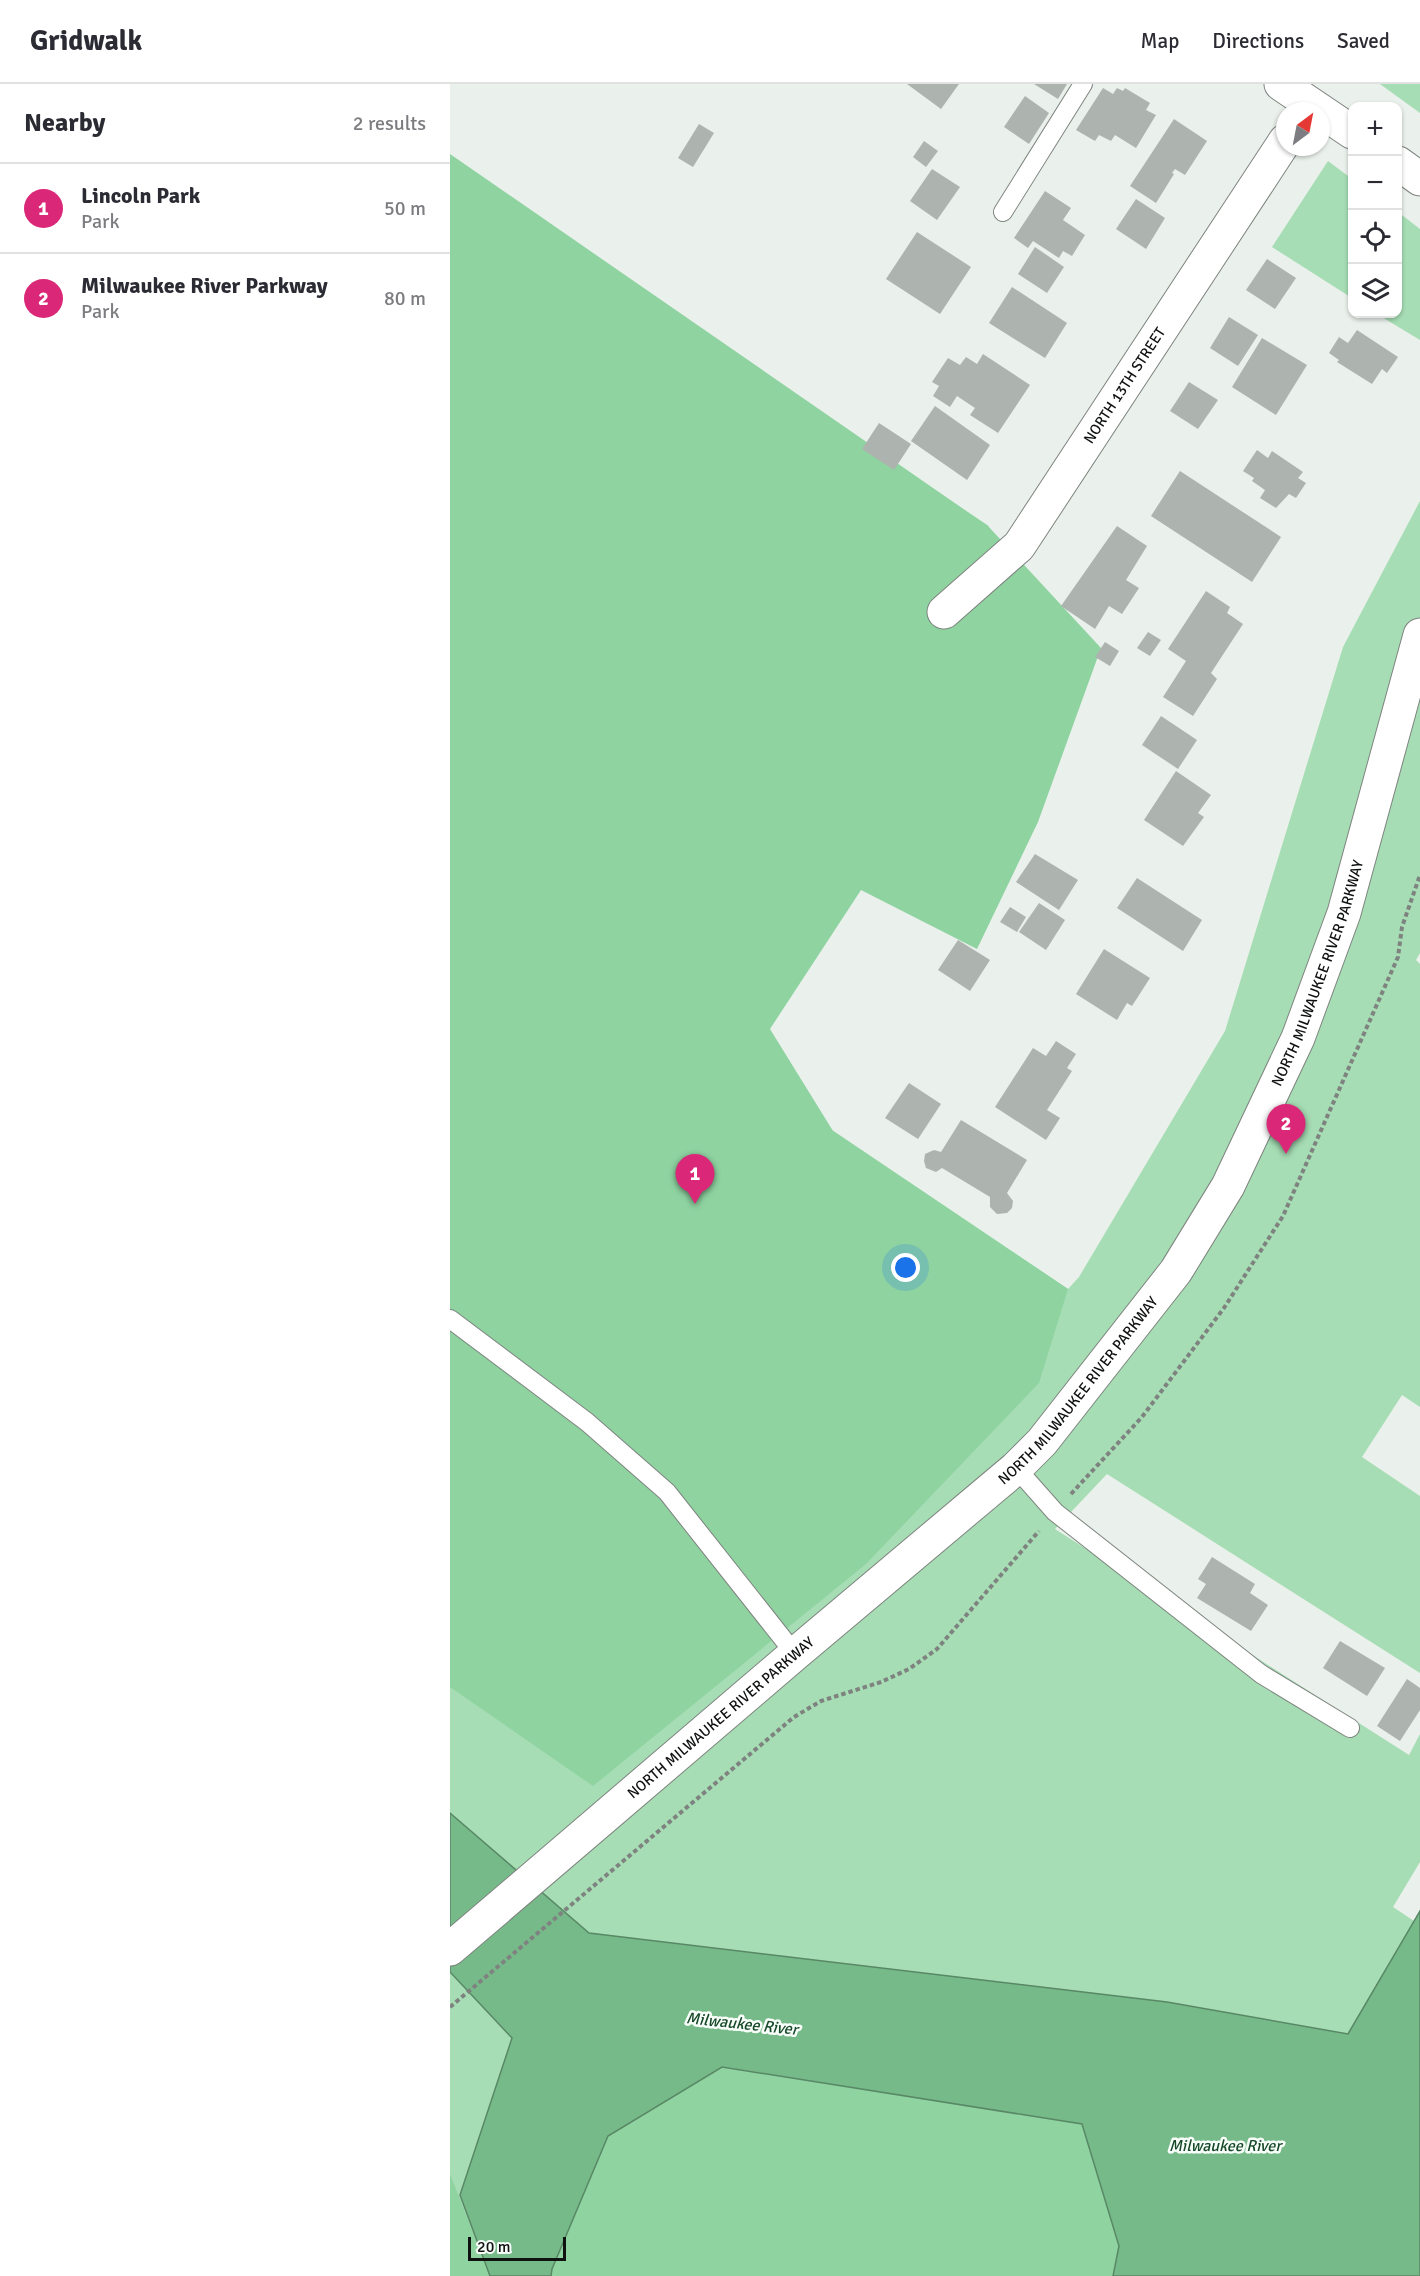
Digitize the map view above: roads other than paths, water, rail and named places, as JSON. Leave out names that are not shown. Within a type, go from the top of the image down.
[{"type":"street","points":[[1281,84],[1313,99],[1348,128]]},
{"type":"street","name":"NORTH 13TH STREET","points":[[944,612],[1019,546],[1276,155]]},
{"type":"street","points":[[1402,166],[1420,179]]},
{"type":"street","name":"NORTH MILWAUKEE RIVER PARKWAY","points":[[450,1949],[1016,1468],[1042,1442],[1176,1271],[1228,1186],[1298,1038],[1344,913],[1420,635]]},
{"type":"lane","points":[[1003,212],[1083,84]]},
{"type":"lane","points":[[450,1319],[587,1422],[667,1492],[795,1654]]},
{"type":"lane","points":[[1016,1468],[1054,1512],[1252,1667],[1350,1728]]},
{"type":"water","name":"Milwaukee River","points":[[450,1813],[589,1933],[1167,2002],[1348,2034],[1420,1911],[1420,2276],[1113,2276],[1119,2246],[1082,2124],[722,2067],[608,2136],[551,2276],[490,2276],[460,2195],[512,2038],[450,1972]]},
{"type":"place","name":"Milwaukee River Parkway","points":[[1286,1154]]},
{"type":"place","name":"Lincoln Park","points":[[695,1204]]}]
